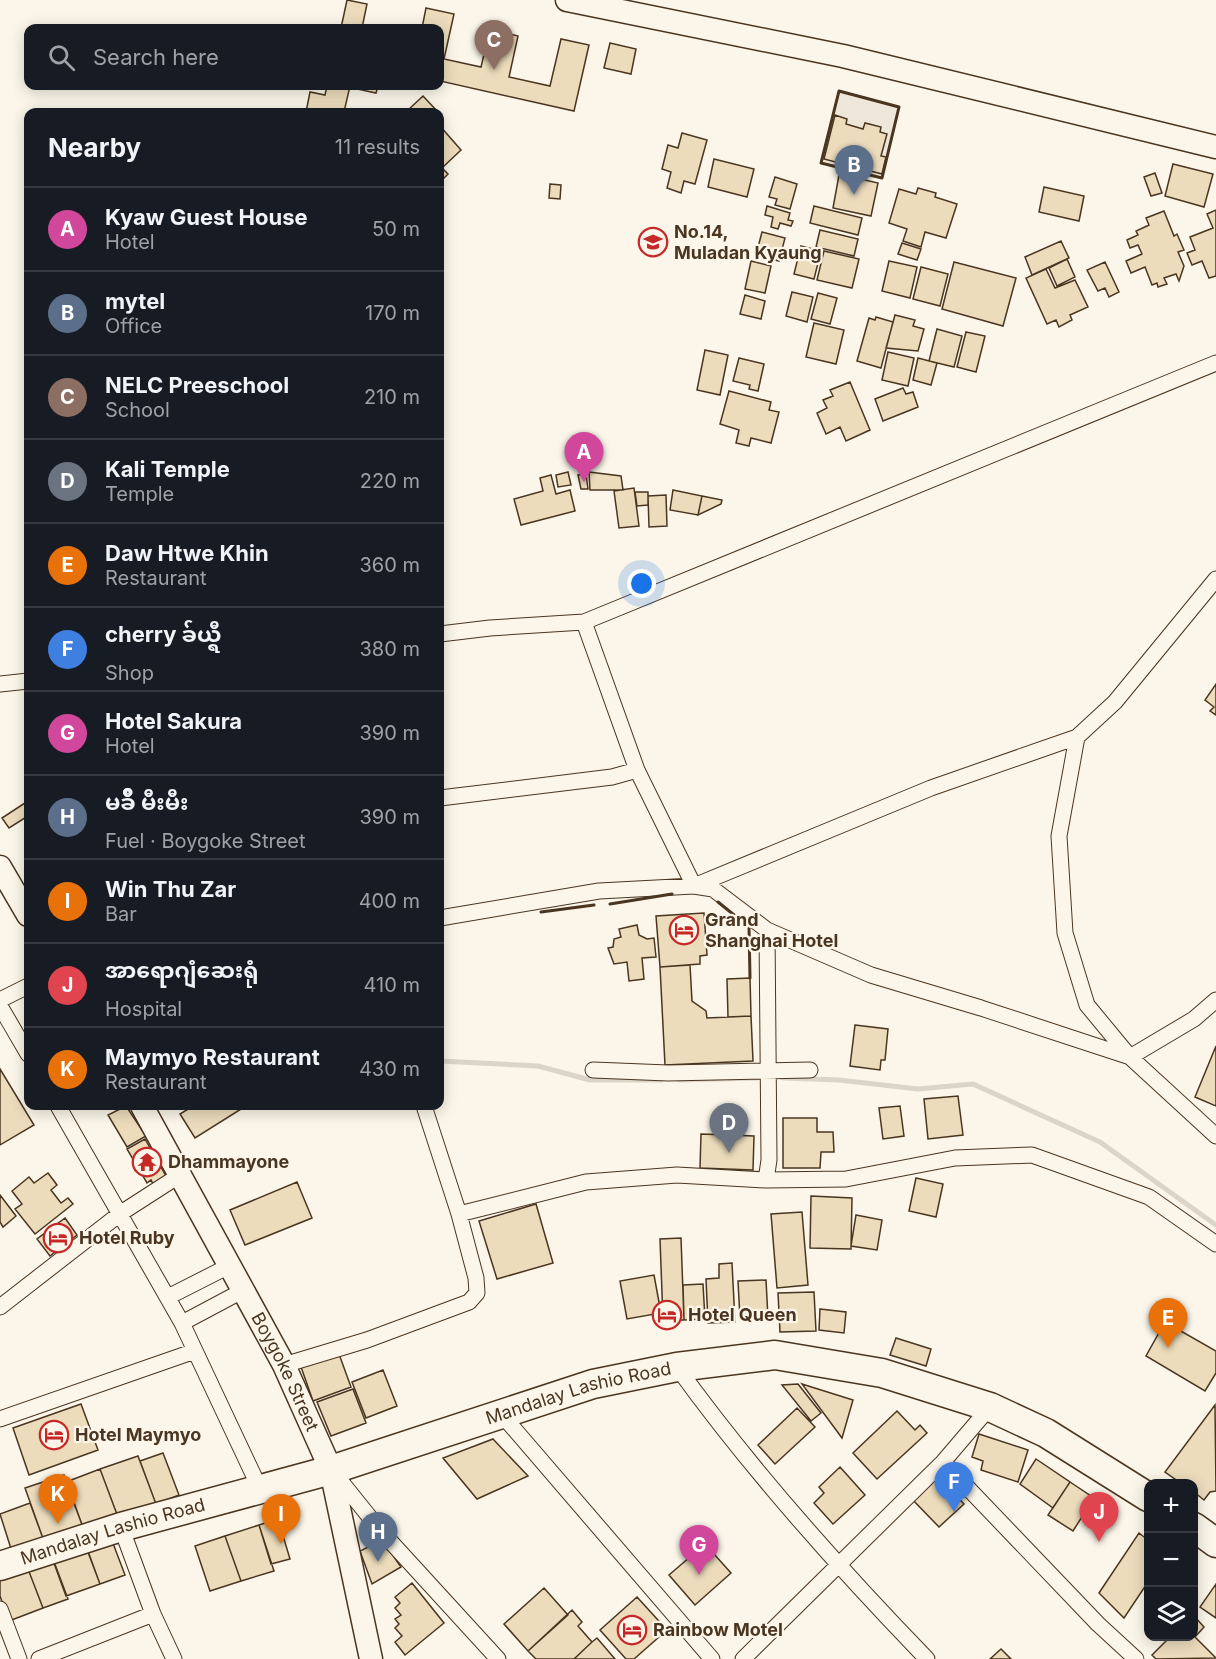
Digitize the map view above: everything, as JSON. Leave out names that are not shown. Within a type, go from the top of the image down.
[{"type":"highway","name":"Mandalay Lashio Road","points":[[0,1566],[122,1527],[331,1470],[503,1416],[593,1384],[677,1367],[775,1355],[882,1373],[990,1407],[1046,1433],[1144,1494]]},
{"type":"highway","points":[[1198,1530],[1216,1543]]},
{"type":"street","points":[[567,0],[843,56],[1216,147]]},
{"type":"street","points":[[444,634],[584,622],[1216,363]]},
{"type":"street","points":[[694,886],[931,788],[1077,736],[1115,702],[1210,601],[1216,579]]},
{"type":"street","points":[[584,622],[637,771],[694,886]]},
{"type":"street","points":[[0,684],[24,681]]},
{"type":"street","points":[[1077,736],[1059,836],[1065,933],[1088,1005],[1130,1058],[1216,1136]]},
{"type":"street","points":[[444,798],[612,777],[637,771]]},
{"type":"street","points":[[0,867],[24,908]]},
{"type":"street","points":[[444,917],[599,891],[694,886],[713,889],[767,930],[871,975],[981,1008],[1130,1058],[1194,1019],[1216,1000]]},
{"type":"street","points":[[766,1180],[769,1160],[767,930]]},
{"type":"street","points":[[0,1000],[24,988]]},
{"type":"street","points":[[0,1006],[24,1047]]},
{"type":"street","points":[[593,1070],[668,1073],[810,1070]]},
{"type":"street","points":[[60,1110],[182,1323],[260,1489]]},
{"type":"street","name":"Boygoke Street","points":[[144,1110],[284,1365],[331,1470],[371,1659]]},
{"type":"street","points":[[284,1365],[368,1340],[469,1302],[477,1293],[476,1278],[459,1214],[425,1110]]},
{"type":"street","points":[[459,1214],[586,1182],[677,1175],[766,1180],[846,1179],[956,1158],[1032,1155],[1149,1197],[1216,1244]]},
{"type":"street","points":[[0,1307],[121,1213],[180,1175]]},
{"type":"street","points":[[168,1297],[231,1265]]},
{"type":"street","points":[[182,1323],[244,1290]]},
{"type":"street","points":[[0,1419],[195,1351]]},
{"type":"street","points":[[677,1367],[712,1415],[837,1566],[927,1659]]},
{"type":"street","points":[[743,1659],[943,1462],[990,1407]]},
{"type":"street","points":[[503,1416],[712,1659]]},
{"type":"street","points":[[943,1462],[1098,1624],[1136,1659]]},
{"type":"street","points":[[331,1470],[380,1530],[498,1659]]},
{"type":"street","points":[[122,1527],[153,1614],[174,1659]]},
{"type":"street","points":[[0,1609],[19,1659]]},
{"type":"street","points":[[39,1659],[153,1614]]},
{"type":"shaded area","points":[[839,91],[899,107],[882,178],[821,163]]},
{"type":"building","points":[[347,0],[367,4],[363,24],[342,24]]},
{"type":"building","points":[[426,8],[454,14],[444,59],[444,24],[423,24]]},
{"type":"building","points":[[490,29],[518,36],[509,77],[550,86],[561,39],[589,45],[574,111],[444,82],[444,59],[481,67]]},
{"type":"building","points":[[610,43],[636,49],[631,74],[604,68]]},
{"type":"building","points":[[326,90],[349,90],[345,108],[307,108],[310,92],[325,95]]},
{"type":"building","points":[[362,90],[377,90],[376,93]]},
{"type":"building","points":[[423,96],[434,108],[410,108]]},
{"type":"building","points":[[835,115],[847,119],[846,124],[863,129],[865,123],[881,127],[880,132],[887,134],[881,156],[886,157],[882,174],[824,159]]},
{"type":"building","points":[[444,131],[461,150],[444,166]]},
{"type":"building","points":[[682,133],[707,140],[695,184],[684,181],[681,193],[667,188],[671,172],[662,169],[668,145],[678,148]]},
{"type":"building","points":[[714,159],[754,169],[747,197],[708,187]]},
{"type":"building","points":[[1173,164],[1213,174],[1204,207],[1165,196]]},
{"type":"building","points":[[845,172],[856,174],[856,178],[878,183],[871,216],[833,208],[839,175],[844,176]]},
{"type":"building","points":[[1155,173],[1162,193],[1151,196],[1144,177]]},
{"type":"building","points":[[775,177],[797,184],[790,209],[775,205],[777,199],[769,197]]},
{"type":"building","points":[[550,184],[561,185],[560,199],[549,198]]},
{"type":"building","points":[[1044,187],[1084,196],[1079,221],[1039,212]]},
{"type":"building","points":[[918,188],[936,193],[935,197],[957,204],[946,238],[925,232],[921,247],[903,241],[907,229],[889,223],[899,189],[916,194]]},
{"type":"building","points":[[767,206],[790,213],[788,220],[793,221],[791,226],[780,223],[778,229],[771,227],[773,217],[765,215]]},
{"type":"building","points":[[814,206],[862,218],[858,235],[810,223]]},
{"type":"building","points":[[1216,210],[1216,276],[1209,278],[1202,261],[1192,265],[1187,253],[1195,250],[1190,237],[1213,228],[1207,214]]},
{"type":"building","points":[[1164,211],[1174,236],[1177,234],[1184,250],[1178,252],[1184,266],[1179,281],[1176,274],[1164,278],[1167,284],[1158,287],[1157,283],[1152,285],[1145,267],[1131,273],[1126,261],[1142,254],[1138,245],[1130,248],[1127,240],[1138,235],[1136,231],[1149,225],[1146,218]]},
{"type":"building","points":[[820,230],[858,239],[854,256],[816,247]]},
{"type":"building","points":[[762,232],[785,238],[779,261],[756,255]]},
{"type":"building","points":[[1061,241],[1069,258],[1032,275],[1025,257]]},
{"type":"building","points":[[902,243],[921,249],[917,260],[898,254]]},
{"type":"building","points":[[801,246],[821,251],[814,279],[794,274]]},
{"type":"building","points":[[824,251],[859,259],[852,288],[817,280]]},
{"type":"building","points":[[1067,259],[1075,277],[1057,286],[1049,268]]},
{"type":"building","points":[[751,261],[771,266],[765,293],[745,289]]},
{"type":"building","points":[[889,261],[917,267],[910,298],[882,291]]},
{"type":"building","points":[[954,262],[1016,278],[1003,326],[942,309]]},
{"type":"building","points":[[1105,262],[1119,292],[1109,297],[1105,288],[1098,291],[1087,270]]},
{"type":"building","points":[[921,267],[948,274],[940,306],[913,299]]},
{"type":"building","points":[[1046,269],[1055,288],[1075,280],[1088,307],[1070,315],[1072,320],[1059,327],[1056,320],[1047,324],[1026,278]]},
{"type":"building","points":[[792,292],[813,297],[807,322],[786,316]]},
{"type":"building","points":[[818,293],[837,298],[830,324],[811,319]]},
{"type":"building","points":[[745,295],[765,301],[761,319],[740,314]]},
{"type":"building","points":[[895,315],[915,320],[913,326],[924,329],[918,351],[886,348]]},
{"type":"building","points":[[876,317],[893,322],[881,368],[857,361],[869,318],[875,320]]},
{"type":"building","points":[[814,323],[844,330],[836,364],[806,357]]},
{"type":"building","points":[[937,329],[962,336],[954,367],[929,361]]},
{"type":"building","points":[[966,332],[985,336],[976,372],[957,367]]},
{"type":"building","points":[[705,350],[728,355],[720,395],[697,390]]},
{"type":"building","points":[[888,352],[914,358],[908,386],[882,380]]},
{"type":"building","points":[[739,358],[764,364],[758,391],[749,389],[750,385],[733,381]]},
{"type":"building","points":[[918,358],[937,363],[931,385],[913,380]]},
{"type":"building","points":[[850,382],[870,430],[846,441],[840,427],[826,434],[817,413],[827,408],[823,400],[833,396],[830,390]]},
{"type":"building","points":[[903,388],[906,394],[913,392],[918,407],[883,421],[875,399]]},
{"type":"building","points":[[729,391],[771,402],[769,410],[779,412],[771,443],[751,438],[749,446],[736,443],[739,430],[720,424]]},
{"type":"building","points":[[568,472],[571,485],[558,487],[556,475]]},
{"type":"building","points":[[589,472],[621,476],[623,490],[590,490]]},
{"type":"building","points":[[586,474],[588,489],[581,489],[578,475]]},
{"type":"building","points":[[551,475],[556,494],[570,490],[575,511],[521,525],[514,499],[543,491],[540,478]]},
{"type":"building","points":[[634,488],[639,526],[619,528],[614,491]]},
{"type":"building","points":[[673,490],[702,496],[698,515],[670,510]]},
{"type":"building","points":[[635,492],[648,492],[648,505],[637,506]]},
{"type":"building","points":[[666,495],[667,526],[649,527],[648,496]]},
{"type":"building","points":[[702,496],[722,500],[721,504],[698,515]]},
{"type":"building","points":[[1216,684],[1216,715],[1210,711],[1214,707],[1205,700]]},
{"type":"building","points":[[24,804],[24,819],[9,828],[2,818]]},
{"type":"building","points":[[704,913],[707,955],[700,956],[700,964],[660,967],[656,916]]},
{"type":"building","points":[[637,925],[639,935],[647,939],[654,938],[656,957],[642,958],[644,979],[629,981],[627,962],[614,964],[608,948],[613,947],[614,939],[621,937],[619,929]]},
{"type":"building","points":[[690,965],[692,1001],[706,1011],[707,1018],[751,1016],[753,1061],[665,1065],[660,967]]},
{"type":"building","points":[[750,978],[751,1016],[728,1017],[727,979]]},
{"type":"building","points":[[855,1025],[888,1029],[885,1060],[881,1060],[880,1070],[850,1066]]},
{"type":"building","points":[[1216,1046],[1216,1106],[1195,1097]]},
{"type":"building","points":[[0,1069],[34,1125],[0,1145]]},
{"type":"building","points":[[958,1096],[963,1135],[928,1139],[924,1099]]},
{"type":"building","points":[[900,1106],[904,1136],[883,1139],[879,1108]]},
{"type":"building","points":[[118,1110],[129,1110],[146,1136],[127,1147],[108,1115]]},
{"type":"building","points":[[186,1110],[240,1110],[195,1138],[180,1114]]},
{"type":"building","points":[[783,1118],[817,1118],[817,1132],[833,1132],[834,1152],[821,1152],[820,1168],[783,1168]]},
{"type":"building","points":[[701,1134],[754,1136],[753,1170],[700,1168]]},
{"type":"building","points":[[145,1139],[166,1176],[153,1184],[151,1180],[147,1183],[127,1149]]},
{"type":"building","points":[[48,1173],[57,1185],[51,1190],[61,1203],[68,1198],[73,1204],[35,1234],[15,1209],[22,1204],[12,1191],[29,1177],[34,1183]]},
{"type":"building","points":[[916,1178],[943,1184],[936,1217],[909,1211]]},
{"type":"building","points":[[297,1182],[312,1218],[245,1245],[230,1210]]},
{"type":"building","points":[[0,1195],[16,1216],[3,1227],[0,1222]]},
{"type":"building","points":[[811,1196],[852,1198],[851,1249],[810,1248]]},
{"type":"building","points":[[536,1204],[553,1263],[497,1279],[479,1221]]},
{"type":"building","points":[[802,1212],[808,1285],[777,1288],[771,1214]]},
{"type":"building","points":[[856,1215],[882,1220],[877,1250],[851,1246]]},
{"type":"building","points":[[65,1218],[77,1235],[50,1256],[37,1239]]},
{"type":"building","points":[[681,1238],[684,1320],[663,1320],[660,1239]]},
{"type":"building","points":[[732,1263],[735,1322],[708,1323],[706,1279],[719,1278],[719,1264]]},
{"type":"building","points":[[654,1275],[661,1313],[627,1319],[620,1281]]},
{"type":"building","points":[[766,1280],[768,1318],[740,1319],[738,1281]]},
{"type":"building","points":[[703,1284],[705,1319],[684,1320],[683,1285]]},
{"type":"building","points":[[814,1292],[816,1331],[780,1332],[778,1293]]},
{"type":"building","points":[[820,1309],[846,1312],[844,1333],[819,1330]]},
{"type":"building","points":[[1165,1322],[1216,1351],[1216,1373],[1205,1391],[1146,1356]]},
{"type":"building","points":[[896,1338],[931,1349],[926,1366],[890,1355]]},
{"type":"building","points":[[339,1354],[351,1387],[313,1401],[301,1367]]},
{"type":"building","points":[[383,1370],[397,1406],[366,1418],[352,1382]]},
{"type":"building","points":[[798,1384],[821,1413],[811,1421],[782,1385]]},
{"type":"building","points":[[802,1384],[853,1400],[842,1438]]},
{"type":"building","points":[[353,1389],[366,1423],[331,1436],[317,1402]]},
{"type":"building","points":[[81,1404],[98,1450],[29,1475],[13,1428]]},
{"type":"building","points":[[1215,1405],[1216,1491],[1210,1492],[1204,1500],[1198,1495],[1198,1479],[1175,1479],[1165,1472]]},
{"type":"building","points":[[797,1408],[815,1427],[775,1464],[758,1445]]},
{"type":"building","points":[[897,1411],[915,1430],[920,1425],[927,1433],[877,1479],[853,1453]]},
{"type":"building","points":[[979,1434],[1028,1450],[1018,1482],[981,1470],[983,1461],[972,1457]]},
{"type":"building","points":[[493,1439],[528,1476],[477,1499],[443,1458]]},
{"type":"building","points":[[163,1453],[179,1495],[156,1504],[140,1461]]},
{"type":"building","points":[[138,1456],[156,1504],[118,1517],[100,1469]]},
{"type":"building","points":[[1036,1459],[1070,1482],[1053,1508],[1020,1484]]},
{"type":"building","points":[[840,1467],[865,1495],[833,1524],[814,1503],[824,1493],[819,1487]]},
{"type":"building","points":[[100,1469],[118,1517],[84,1530],[66,1482]]},
{"type":"building","points":[[934,1473],[964,1504],[939,1527],[909,1496]]},
{"type":"building","points":[[64,1475],[84,1530],[45,1544],[25,1488]]},
{"type":"building","points":[[1070,1482],[1094,1498],[1073,1531],[1048,1515]]},
{"type":"building","points":[[30,1503],[45,1544],[13,1555],[0,1514]]},
{"type":"building","points":[[278,1519],[290,1559],[271,1564],[259,1525]]},
{"type":"building","points":[[259,1525],[274,1571],[241,1581],[225,1536]]},
{"type":"building","points":[[1139,1533],[1144,1537],[1144,1588],[1124,1618],[1099,1593]]},
{"type":"building","points":[[225,1536],[241,1581],[210,1591],[195,1546]]},
{"type":"building","points":[[111,1538],[125,1575],[100,1584],[86,1547]]},
{"type":"building","points":[[382,1540],[401,1567],[372,1584],[360,1551]]},
{"type":"building","points":[[85,1543],[100,1584],[66,1596],[51,1555]]},
{"type":"building","points":[[705,1544],[731,1573],[695,1605],[669,1575]]},
{"type":"building","points":[[53,1559],[68,1599],[43,1608],[28,1569]]},
{"type":"building","points":[[28,1569],[43,1608],[9,1621],[0,1596],[0,1579]]},
{"type":"building","points":[[412,1583],[444,1623],[405,1655],[395,1642],[402,1636],[395,1628],[399,1624],[395,1619],[401,1615],[395,1608],[400,1603],[395,1597]]},
{"type":"building","points":[[1216,1584],[1216,1618],[1200,1607]]},
{"type":"building","points":[[544,1588],[568,1615],[528,1651],[504,1624]]},
{"type":"building","points":[[637,1597],[667,1630],[634,1659],[626,1659],[600,1630]]},
{"type":"building","points":[[572,1610],[582,1622],[578,1626],[592,1642],[574,1659],[536,1659],[528,1651]]},
{"type":"building","points":[[1198,1620],[1204,1627],[1198,1634]]},
{"type":"building","points":[[597,1638],[615,1659],[574,1659],[592,1642]]},
{"type":"building","points":[[1198,1640],[1216,1658],[1156,1659],[1152,1655],[1166,1641]]},
{"type":"building","points":[[1001,1649],[1011,1659],[990,1659]]},
{"type":"waterway","points":[[444,1061],[538,1066],[590,1080],[661,1080]]},
{"type":"waterway","points":[[679,1080],[758,1078]]},
{"type":"waterway","points":[[783,1078],[839,1080],[918,1089],[973,1084],[1100,1142],[1216,1225]]},
{"type":"wall","points":[[839,91],[899,107],[882,178],[821,163],[839,91]]},
{"type":"wall","points":[[610,904],[672,894]]},
{"type":"wall","points":[[718,902],[749,927],[750,978]]},
{"type":"wall","points":[[541,912],[594,905]]},
{"type":"place","name":"NELC Preeschool","points":[[494,70]]},
{"type":"place","name":"mytel","points":[[854,195]]},
{"type":"place","name":"No.14, Muladan Kyaung","points":[[653,242]]},
{"type":"place","name":"Kyaw Guest House","points":[[584,482]]},
{"type":"place","name":"Grand Shanghai Hotel","points":[[684,930]]},
{"type":"place","name":"Kali Temple","points":[[729,1153]]},
{"type":"place","name":"Dhammayone","points":[[147,1162]]},
{"type":"place","name":"Hotel Ruby","points":[[58,1238]]},
{"type":"place","name":"Hotel Queen","points":[[667,1315]]},
{"type":"place","name":"Daw Htwe Khin","points":[[1168,1348]]},
{"type":"place","name":"Hotel Maymyo","points":[[54,1435]]},
{"type":"place","name":"cherry ခ်ယ္ရီ","points":[[954,1512]]},
{"type":"place","name":"Maymyo Restaurant","points":[[58,1524]]},
{"type":"place","name":"အာရောဂျံဆေးရုံ","points":[[1099,1542]]},
{"type":"place","name":"Win Thu Zar","points":[[281,1544]]},
{"type":"place","name":"မခ်ဳိ မီးမီး","points":[[378,1562]]},
{"type":"place","name":"Hotel Sakura","points":[[699,1575]]},
{"type":"place","name":"Rainbow Motel","points":[[632,1630]]}]
